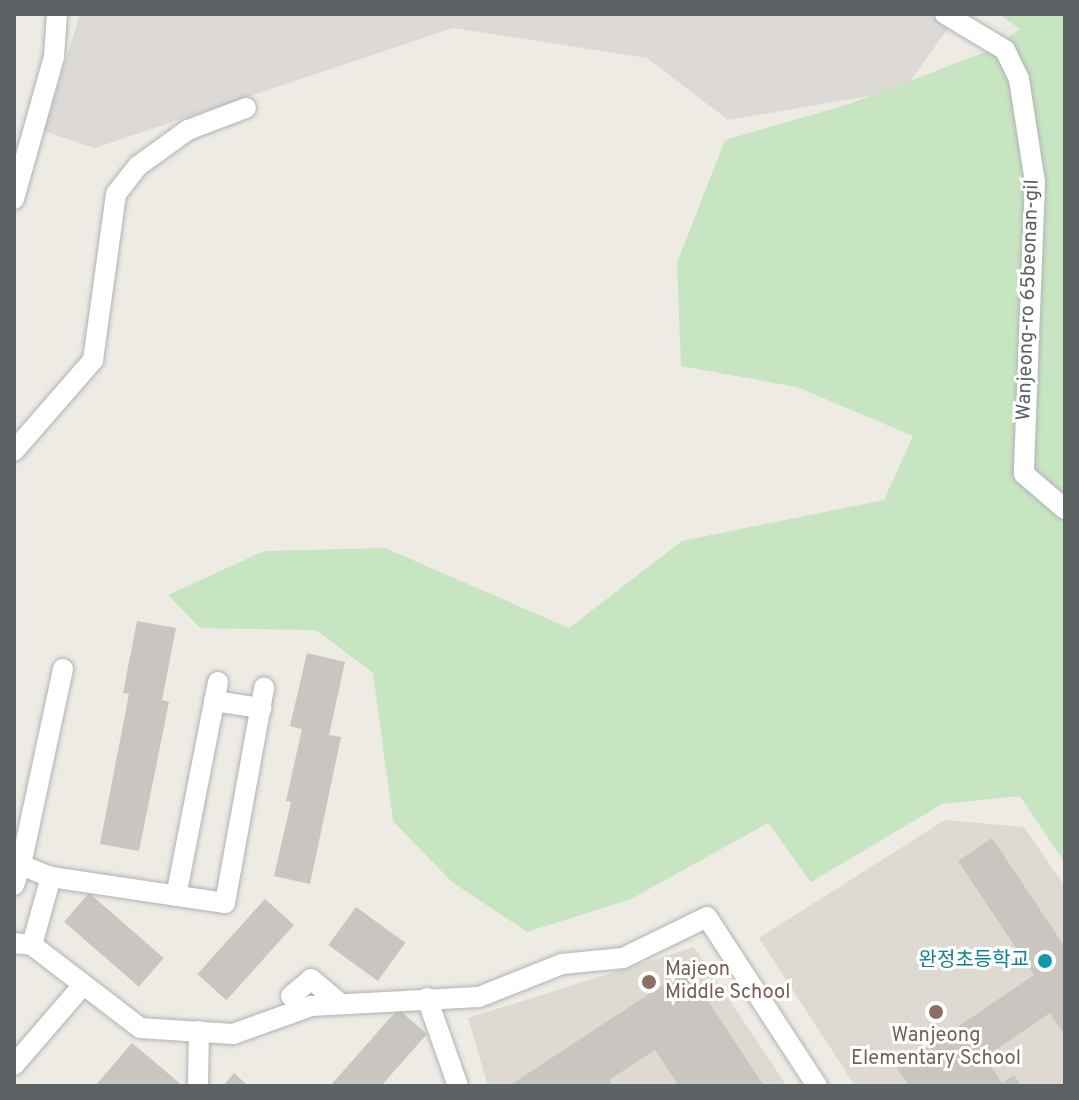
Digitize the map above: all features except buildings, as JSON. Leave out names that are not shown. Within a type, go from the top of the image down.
[{"type":"street","points":[[14,199],[18,168],[54,57],[57,14]]},
{"type":"street","name":"Wanjeong-ro 65beonan-gil","points":[[945,14],[1005,50],[1019,79],[1035,182],[1024,474],[1065,509]]},
{"type":"street","points":[[14,451],[93,360],[116,194],[138,166],[188,130],[246,108]]},
{"type":"street","points":[[14,885],[21,865],[63,669]]},
{"type":"street","points":[[21,865],[51,877],[176,896],[225,903],[262,698],[216,692],[176,896]]},
{"type":"street","points":[[51,877],[23,944],[140,1028],[233,1034],[311,1006],[479,997],[562,964],[623,958],[707,917],[817,1086]]},
{"type":"street","points":[[291,996],[311,979],[341,1004]]},
{"type":"street","points":[[14,1065],[83,985]]},
{"type":"street","points":[[427,998],[459,1085]]},
{"type":"street","points":[[198,1086],[199,1031]]},
{"type":"shaded area","points":[[80,14],[958,14],[904,90],[728,120],[647,58],[453,28],[95,148],[44,131]]},
{"type":"shaded area","name":"Wanjeong Elementary School","points":[[945,820],[1024,827],[1065,887],[1065,1086],[855,1086],[759,938]]},
{"type":"shaded area","name":"Majeon Middle School","points":[[694,947],[787,1086],[488,1086],[468,1018]]},
{"type":"green space","points":[[999,14],[1065,14],[1065,863],[1020,796],[942,804],[811,882],[768,823],[631,899],[527,932],[452,882],[393,821],[373,673],[316,630],[200,628],[168,595],[264,551],[385,548],[569,628],[682,541],[884,500],[913,436],[797,387],[681,366],[677,263],[725,140],[849,104],[988,51],[1020,29]]},
{"type":"place","name":"완정초등학교","points":[[1045,961]]},
{"type":"place","name":"Majeon Middle School","points":[[649,982]]},
{"type":"place","name":"Wanjeong Elementary School","points":[[936,1012]]}]
